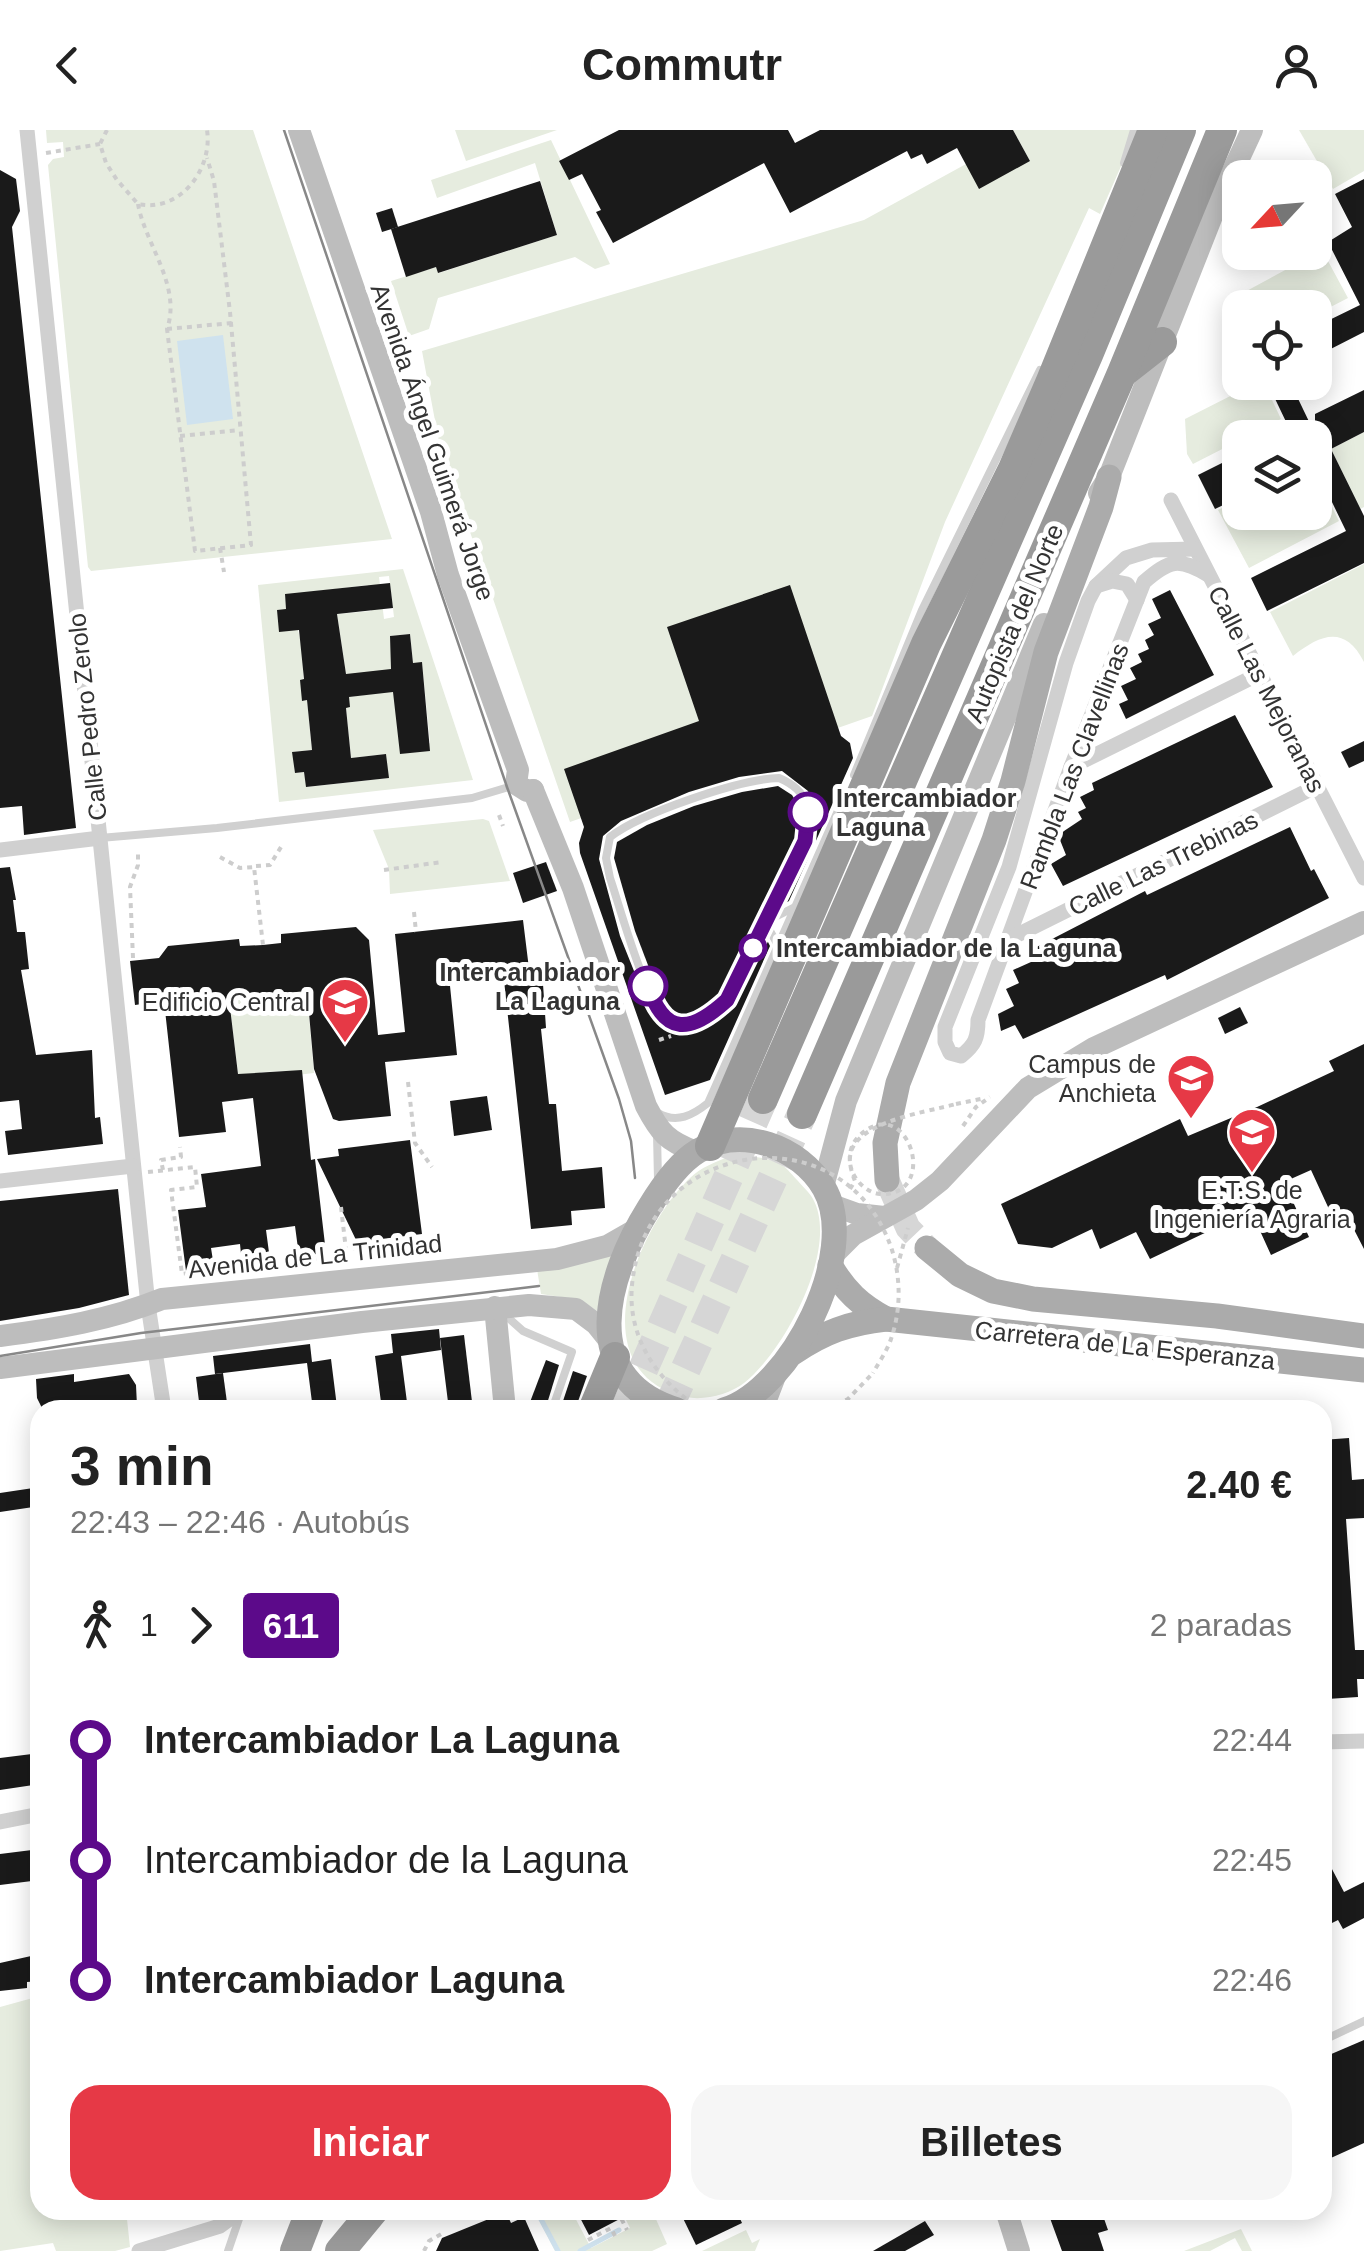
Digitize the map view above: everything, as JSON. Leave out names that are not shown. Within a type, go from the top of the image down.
[{"type":"highway","points":[[703,1149],[750,1091],[926,644],[1013,469],[1085,288],[1154,130]]},
{"type":"highway","name":"Autopista del Norte","points":[[750,1091],[1072,391],[1181,130]]},
{"type":"highway","points":[[1212,216],[1216,144]]},
{"type":"highway","name":"Autopista del Norte","points":[[802,1114],[1122,373],[1216,144]]},
{"type":"highway","points":[[1122,373],[1162,342]]},
{"type":"highway","points":[[596,1400],[612,1348]]},
{"type":"highway","points":[[294,2251],[307,2220]]},
{"type":"highway","points":[[338,2251],[348,2220]]},
{"type":"highway","points":[[338,2251],[365,2220]]},
{"type":"main road","name":"Avenida Ángel Guimerá Jorge","points":[[300,130],[431,512],[448,574],[522,781],[580,885],[656,1117]]},
{"type":"main road","points":[[887,1180],[885,1143],[898,1084],[994,840],[1046,652],[1162,342],[1212,216],[1252,130]]},
{"type":"main road","points":[[766,1400],[822,1295],[835,1236],[835,1194],[846,1101],[1094,501],[1109,477]]},
{"type":"main road","points":[[831,1261],[853,1235],[940,1182],[1028,1088],[1094,1048],[1364,922]]},
{"type":"main road","points":[[656,1117],[671,1142],[703,1149],[751,1142],[774,1145],[794,1155],[858,1214],[884,1217]]},
{"type":"main road","points":[[612,1348],[610,1297],[635,1230],[659,1192],[703,1149]]},
{"type":"main road","name":"Avenida de La Trinidad","points":[[0,1336],[50,1330],[127,1313],[149,1314],[162,1300],[286,1284],[557,1259],[606,1246],[635,1230]]},
{"type":"main road","points":[[927,1248],[960,1275],[1006,1294],[1364,1336]]},
{"type":"main road","points":[[831,1261],[842,1286],[862,1306],[886,1320]]},
{"type":"main road","points":[[2,1369],[529,1305],[576,1309],[596,1324],[629,1381],[654,1400]]},
{"type":"main road","points":[[495,1307],[505,1400]]},
{"type":"main road","name":"Carretera de La Esperanza","points":[[783,1363],[820,1334],[852,1322],[886,1320],[1364,1370]]},
{"type":"main road","points":[[746,1400],[783,1363]]},
{"type":"main road","points":[[1009,2220],[1019,2251]]},
{"type":"street","name":"Calle Pedro Zerolo","points":[[27,130],[100,838],[140,1169],[149,1314],[162,1400]]},
{"type":"street","name":"Calle Las Mejoranas","points":[[1171,500],[1364,878]]},
{"type":"street","points":[[1096,586],[1126,558],[1152,550],[1194,550]]},
{"type":"street","name":"Rambla Las Clavellinas","points":[[1096,586],[1066,664],[1010,867],[946,1027],[945,1042],[950,1053],[961,1056],[978,1036],[978,1020],[1144,582],[1164,564],[1179,562],[1208,575]]},
{"type":"street","points":[[1096,586],[1112,581],[1126,584],[1136,600]]},
{"type":"street","points":[[1071,767],[1259,674]]},
{"type":"street","name":"Calle Las Trebinas","points":[[1009,939],[1317,786]]},
{"type":"street","points":[[0,850],[100,838]]},
{"type":"street","points":[[0,1181],[140,1169]]},
{"type":"street","points":[[1332,1742],[1364,1741]]},
{"type":"street","points":[[0,1822],[30,1816]]},
{"type":"street","points":[[140,2251],[228,2220]]},
{"type":"lane","points":[[1119,175],[1134,130]]},
{"type":"lane","points":[[1062,319],[1085,288]]},
{"type":"lane","points":[[656,1117],[691,1116],[708,1103],[797,906],[922,610],[1041,368]]},
{"type":"lane","points":[[764,922],[805,841],[807,803],[795,785],[779,778],[759,778],[634,821],[610,837],[606,858],[610,878],[650,993],[661,1016],[670,1023],[706,1020],[727,1000],[764,922],[797,906]]},
{"type":"lane","points":[[100,838],[472,798],[522,781]]},
{"type":"lane","points":[[764,922],[778,947]]},
{"type":"lane","points":[[734,1048],[750,1091]]},
{"type":"lane","name":"Avenida Ángel Guimerá Jorge","points":[[656,1117],[659,1192]]},
{"type":"lane","points":[[529,1305],[527,1328],[533,1335]]},
{"type":"lane","points":[[495,1307],[533,1335],[572,1352],[555,1400]]},
{"type":"lane","points":[[1332,2034],[1364,2022]]},
{"type":"lane","points":[[228,2251],[239,2220]]},
{"type":"path","points":[[107,130],[100,144],[106,163],[138,204],[166,283],[170,318],[167,329],[195,551],[252,545],[239,430]]},
{"type":"path","points":[[180,436],[243,430],[214,180],[206,158],[206,130]]},
{"type":"path","points":[[42,154],[100,144]]},
{"type":"path","points":[[138,204],[150,206],[180,196],[192,184],[206,158]]},
{"type":"path","points":[[167,329],[232,323]]},
{"type":"path","points":[[220,548],[224,572]]},
{"type":"path","points":[[499,816],[503,826]]},
{"type":"path","points":[[220,856],[240,868],[270,865],[280,847]]},
{"type":"path","points":[[133,958],[130,886],[138,852]]},
{"type":"path","points":[[384,870],[442,862]]},
{"type":"path","points":[[254,866],[263,945]]},
{"type":"path","points":[[414,912],[416,932]]},
{"type":"path","points":[[408,1082],[415,1143],[432,1167]]},
{"type":"path","points":[[835,1194],[855,1181],[849,1165],[850,1152],[855,1141],[862,1134],[870,1130],[880,1126],[896,1128],[905,1136],[914,1157],[905,1184],[888,1194],[873,1193],[854,1177],[850,1166],[849,1158],[850,1148],[856,1140],[867,1130],[956,1104],[990,1096]]},
{"type":"path","points":[[163,1170],[161,1160],[181,1157],[180,1147]]},
{"type":"path","points":[[687,1400],[653,1367],[637,1334],[630,1298],[634,1261],[647,1227],[669,1197],[698,1175],[732,1161],[768,1157],[804,1163],[838,1178],[835,1194]]},
{"type":"path","points":[[140,1169],[195,1167],[197,1187],[171,1190],[182,1274],[370,1246]]},
{"type":"path","points":[[835,1194],[866,1202],[886,1233],[898,1268]]},
{"type":"path","points":[[846,1400],[873,1373],[891,1340],[899,1305],[898,1268],[906,1231],[912,1219],[921,1213],[916,1200]]},
{"type":"path","points":[[340,1208],[348,1266]]},
{"type":"path","points":[[588,2240],[622,2221],[627,2230]]},
{"type":"path","points":[[611,2228],[615,2236]]},
{"type":"path","points":[[424,2251],[443,2232]]},
{"type":"shaded area","points":[[46,130],[253,130],[392,539],[91,571],[48,165],[53,159],[64,157],[63,142],[47,143]]},
{"type":"shaded area","points":[[455,130],[557,130],[466,161]]},
{"type":"shaded area","points":[[1013,130],[1137,130],[1100,214],[1089,208],[945,522],[872,716],[570,822],[439,442],[422,351],[864,220],[966,164],[1030,161]]},
{"type":"shaded area","points":[[1299,130],[1364,130],[1364,171],[1333,189],[1332,160],[1316,160]]},
{"type":"shaded area","points":[[551,140],[610,264],[595,269],[575,257],[438,298],[429,329],[409,336],[391,281],[436,267],[439,273],[557,235],[535,163],[437,198],[431,180]]},
{"type":"shaded area","points":[[1332,268],[1348,298],[1332,306],[1332,290],[1248,290],[1285,270]]},
{"type":"shaded area","points":[[1222,400],[1272,400],[1281,419],[1222,420],[1222,449],[1193,464],[1187,454],[1185,419]]},
{"type":"shaded area","points":[[1364,432],[1364,507],[1360,509],[1332,448]]},
{"type":"shaded area","points":[[1229,530],[1322,530],[1249,568]]},
{"type":"shaded area","points":[[1364,564],[1364,662],[1349,642],[1332,637],[1313,642],[1293,656],[1270,612]]},
{"type":"shaded area","points":[[403,569],[473,780],[279,802],[258,585]],"holes":[[[389,576],[394,617],[384,619],[379,577]],[[368,585],[371,611],[337,614],[346,674],[379,693],[349,697],[346,708],[351,758],[386,754],[388,778],[307,787],[304,772],[295,773],[293,752],[312,750],[307,700],[303,701],[301,642],[285,595]],[[410,634],[413,663],[422,663],[430,743],[401,754],[390,636]]]},
{"type":"shaded area","points":[[489,821],[510,881],[390,894],[389,869],[373,830]]},
{"type":"shaded area","points":[[307,991],[314,1073],[288,1076],[287,1071],[262,1072],[239,1081],[229,999]]},
{"type":"shaded area","points":[[730,1156],[750,1156],[782,1165],[813,1199],[819,1220],[819,1244],[804,1298],[760,1368],[744,1383],[724,1393],[686,1397],[653,1382],[633,1359],[625,1330],[627,1297],[637,1263],[670,1201],[694,1174]]},
{"type":"shaded area","points":[[613,1251],[597,1311],[581,1300],[541,1294],[537,1269]]},
{"type":"shaded area","points":[[30,1999],[30,2220],[127,2220],[130,2247],[115,2251],[56,2251],[53,2243],[0,2251],[0,2007]]},
{"type":"shaded area","points":[[539,2220],[576,2220],[591,2248],[630,2228],[626,2220],[656,2220],[667,2244],[652,2251],[555,2251]]},
{"type":"shaded area","points":[[1241,2229],[1252,2251],[1242,2251],[1235,2238],[1210,2251],[1184,2251]]},
{"type":"shaded area","points":[[746,2230],[752,2243],[760,2239],[755,2251],[702,2251]]},
{"type":"water","points":[[223,335],[233,419],[187,425],[177,341]]},
{"type":"building","points":[[619,130],[788,130],[795,143],[820,130],[1013,130],[1030,161],[979,189],[957,148],[927,164],[922,154],[911,159],[907,151],[790,213],[764,163],[613,243],[582,174],[569,180],[559,161]]},
{"type":"building","points":[[0,170],[16,179],[20,211],[12,227],[76,828],[24,835],[22,806],[0,808]]},
{"type":"building","points":[[1364,179],[1364,332],[1332,348],[1332,319],[1360,305],[1332,250],[1332,240],[1352,227],[1335,194]]},
{"type":"building","points":[[540,181],[557,235],[438,273],[436,267],[406,277],[391,229]]},
{"type":"building","points":[[392,208],[398,227],[382,232],[376,213]]},
{"type":"building","points":[[1364,390],[1364,432],[1332,448],[1332,420],[1315,420],[1315,414]]},
{"type":"building","points":[[1276,400],[1299,400],[1308,420],[1285,420]]},
{"type":"building","points":[[1332,451],[1364,516],[1364,563],[1267,611],[1251,578],[1346,531],[1332,502]]},
{"type":"building","points":[[1222,463],[1222,506],[1215,509],[1198,475]]},
{"type":"building","points":[[390,583],[393,608],[337,614],[346,674],[391,669],[390,636],[410,634],[413,663],[422,662],[430,751],[400,754],[393,692],[349,697],[350,707],[346,708],[351,758],[386,754],[389,778],[306,787],[304,772],[295,773],[292,752],[312,750],[307,700],[302,701],[299,630],[279,632],[277,610],[286,609],[285,594]]},
{"type":"building","points":[[790,585],[841,736],[850,743],[853,758],[789,901],[782,905],[812,844],[815,811],[808,791],[782,771],[739,777],[689,792],[621,821],[603,836],[599,859],[620,936],[646,1001],[666,1030],[710,1026],[733,1004],[766,938],[770,946],[710,1080],[665,1095],[580,853],[584,827],[564,769],[699,721],[667,627]]},
{"type":"building","points":[[1170,590],[1214,675],[1126,719],[1119,704],[1128,700],[1121,686],[1136,679],[1130,668],[1142,662],[1138,654],[1149,649],[1145,640],[1154,635],[1148,624],[1161,618],[1152,599]]},
{"type":"building","points":[[1235,715],[1273,787],[1063,886],[1051,864],[1066,855],[1058,835],[1082,819],[1078,812],[1086,808],[1080,797],[1094,790],[1092,783]]},
{"type":"building","points":[[1364,741],[1364,761],[1349,768],[1341,752]]},
{"type":"building","points":[[778,786],[792,795],[799,806],[798,839],[721,995],[702,1013],[673,1015],[659,994],[635,931],[614,858],[617,842],[694,806]]},
{"type":"building","points":[[1290,827],[1329,898],[1167,980],[1165,975],[1023,1039],[1015,1025],[1001,1031],[998,1014],[1014,1006],[1006,989],[1019,983],[1013,970],[1031,962],[1025,953],[1145,891],[1147,895]]},
{"type":"building","points":[[546,862],[557,891],[523,903],[513,873]]},
{"type":"building","points":[[10,867],[17,932],[25,932],[29,969],[21,970],[36,1055],[92,1050],[95,1118],[100,1117],[103,1144],[8,1155],[5,1131],[22,1129],[19,1100],[0,1102],[0,868]]},
{"type":"building","name":"Edificio Central","points":[[523,920],[531,985],[543,984],[546,1028],[541,1029],[549,1104],[556,1104],[562,1171],[602,1167],[605,1208],[571,1211],[572,1225],[531,1229],[503,971],[449,976],[457,1055],[385,1062],[391,1116],[333,1119],[314,1069],[307,991],[286,993],[270,1008],[262,1007],[253,996],[229,999],[238,1074],[302,1070],[326,1253],[299,1256],[295,1226],[266,1230],[270,1260],[242,1264],[240,1244],[211,1248],[214,1267],[186,1271],[178,1210],[206,1207],[201,1174],[261,1166],[253,1098],[222,1102],[226,1132],[179,1137],[164,1001],[135,1005],[130,961],[159,958],[168,946],[239,939],[240,946],[263,945],[281,943],[281,934],[356,927],[369,940],[378,1035],[405,1032],[395,934]]},
{"type":"building","points":[[1240,1007],[1248,1023],[1225,1034],[1218,1018]]},
{"type":"building","points":[[1364,1044],[1364,1249],[1346,1214],[1334,1220],[1311,1170],[1284,1182],[1309,1237],[1271,1255],[1251,1211],[1150,1259],[1136,1232],[1100,1249],[1092,1229],[1052,1248],[1018,1244],[1001,1204],[1180,1119],[1188,1136],[1257,1107],[1334,1071],[1329,1061]]},
{"type":"building","points":[[487,1096],[492,1130],[454,1136],[450,1101]]},
{"type":"building","points":[[410,1140],[422,1234],[357,1242],[317,1159],[339,1156],[338,1149]]},
{"type":"building","points":[[118,1189],[129,1295],[0,1321],[0,1201]]},
{"type":"building","points":[[439,1329],[441,1350],[401,1356],[407,1400],[381,1400],[375,1356],[393,1353],[391,1334]]},
{"type":"building","points":[[464,1335],[472,1400],[448,1400],[440,1338]]},
{"type":"building","points":[[310,1344],[312,1362],[331,1359],[336,1400],[312,1400],[307,1363],[215,1374],[213,1356]]},
{"type":"building","points":[[546,1360],[559,1365],[548,1400],[531,1400]]},
{"type":"building","points":[[573,1371],[587,1376],[579,1400],[563,1400]]},
{"type":"building","points":[[223,1373],[227,1400],[199,1400],[196,1377]]},
{"type":"building","points":[[74,1374],[74,1382],[129,1374],[136,1385],[137,1400],[38,1400],[36,1379]]},
{"type":"building","points":[[1349,1438],[1352,1480],[1364,1479],[1364,1518],[1346,1519],[1355,1650],[1364,1650],[1364,1679],[1357,1679],[1358,1697],[1332,1699],[1332,1667],[1332,1439]]},
{"type":"building","points":[[30,1488],[30,1508],[0,1512],[0,1493]]},
{"type":"building","points":[[30,1754],[30,1786],[0,1790],[0,1758]]},
{"type":"building","points":[[30,1850],[30,1881],[0,1885],[0,1854]]},
{"type":"building","points":[[1332,1869],[1344,1892],[1364,1882],[1364,1918],[1343,1929],[1338,1920],[1332,1923]]},
{"type":"building","points":[[30,1956],[27,1988],[0,1991],[0,1963]]},
{"type":"building","points":[[1364,2040],[1364,2143],[1332,2157],[1332,2054]]},
{"type":"building","points":[[486,2220],[511,2223],[525,2220],[539,2251],[436,2251],[442,2238]]},
{"type":"building","points":[[581,2220],[618,2220],[589,2235]]},
{"type":"building","points":[[684,2220],[741,2220],[742,2223],[696,2245]]},
{"type":"building","points":[[1051,2220],[1104,2220],[1108,2230],[1098,2233],[1104,2251],[1062,2251]]},
{"type":"building","points":[[925,2221],[934,2235],[905,2251],[873,2251]]},
{"type":"waterway","points":[[541,2220],[558,2251]]},
{"type":"waterway","points":[[580,2251],[619,2230]]},
{"type":"tunnel","points":[[629,1400],[763,1099]]},
{"type":"tunnel","points":[[672,1400],[802,1114]]},
{"type":"tunnel","points":[[887,1180],[908,1228],[927,1248]]},
{"type":"tram line","points":[[284,130],[507,787],[619,1099],[631,1141],[635,1178]]},
{"type":"tram line","points":[[0,1356],[141,1333],[539,1286]]},
{"type":"bus line","name":"611","points":[[648,986],[661,1016],[670,1023],[706,1020],[727,1000],[805,841],[808,812]]},
{"type":"place","name":"Intercambiador Laguna","points":[[808,812]]},
{"type":"place","name":"Intercambiador de la Laguna","points":[[753,948]]},
{"type":"place","name":"Intercambiador La Laguna","points":[[648,986]]},
{"type":"place","name":"Edificio Central","points":[[345,1044]]},
{"type":"place","name":"Campus de Anchieta","points":[[1191,1120]]},
{"type":"place","name":"E.T.S. de Ingeniería Agraria","points":[[1252,1174]]}]
